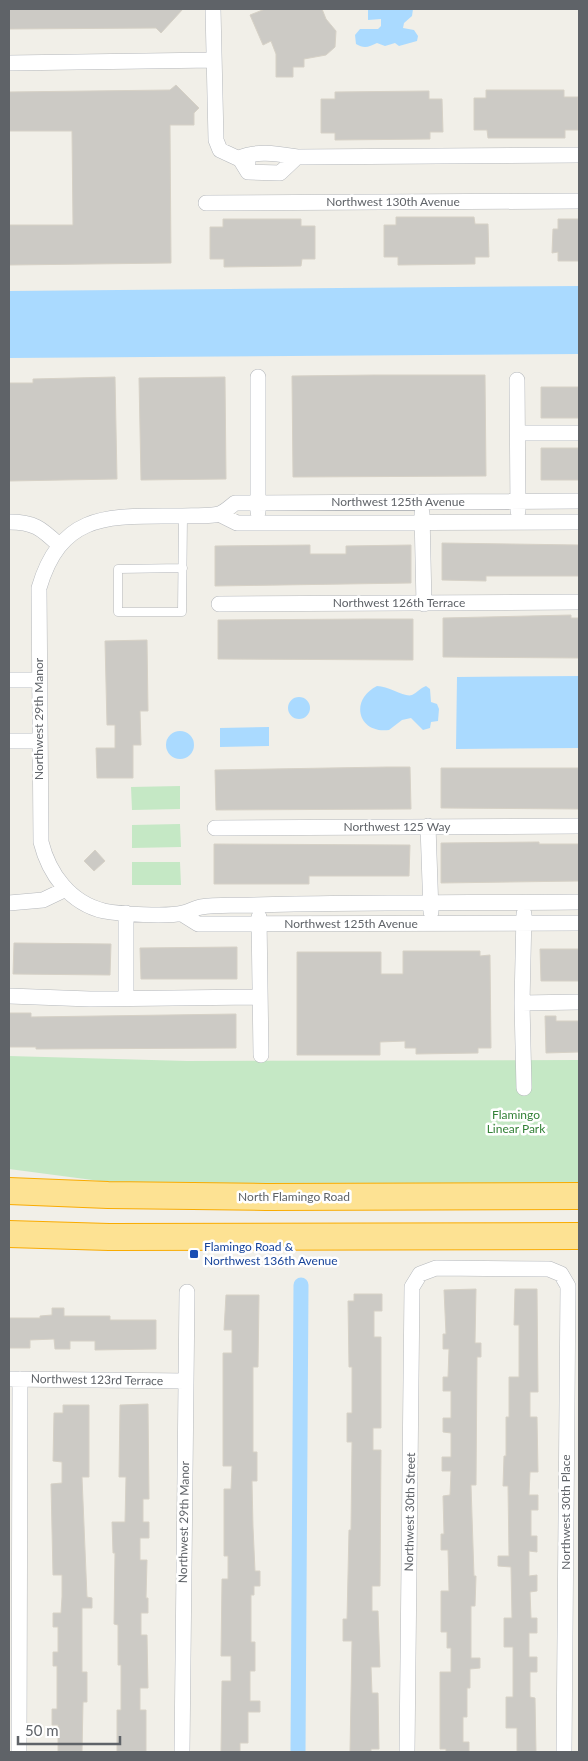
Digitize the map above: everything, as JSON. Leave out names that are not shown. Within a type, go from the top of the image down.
[{"type":"highway","name":"North Flamingo Road","points":[[9,1191],[108,1195],[266,1197],[579,1196]]},
{"type":"highway","points":[[9,1234],[109,1237],[579,1236]]},
{"type":"street","points":[[213,9],[216,140],[220,150],[227,155],[239,158],[248,172],[280,173],[297,157],[579,155]]},
{"type":"street","points":[[9,62],[214,60]]},
{"type":"street","name":"Northwest 130th Avenue","points":[[206,203],[579,201]]},
{"type":"street","points":[[258,377],[258,523]]},
{"type":"street","points":[[517,380],[518,523]]},
{"type":"street","points":[[518,433],[579,433]]},
{"type":"street","name":"Northwest 125th Avenue","points":[[219,514],[235,503],[579,501]]},
{"type":"street","points":[[421,502],[424,604]]},
{"type":"street","name":"Northwest 125th Avenue","points":[[59,545],[78,530],[92,523],[115,516],[219,514],[237,523],[422,524],[579,522]]},
{"type":"street","points":[[9,522],[27,522],[43,530],[59,545]]},
{"type":"street","name":"Northwest 29th Manor","points":[[59,545],[44,570],[39,588],[41,842],[50,870],[66,889]]},
{"type":"street","name":"Northwest 126th Terrace","points":[[219,604],[579,602]]},
{"type":"street","points":[[9,680],[39,680]]},
{"type":"street","points":[[9,741],[39,741]]},
{"type":"street","points":[[428,826],[432,904],[431,924]]},
{"type":"street","name":"Northwest 125 Way","points":[[215,828],[579,826]]},
{"type":"street","points":[[9,903],[43,900],[66,889]]},
{"type":"street","name":"Northwest 125th Avenue","points":[[66,889],[88,905],[126,914],[182,914],[201,907],[259,905],[579,902]]},
{"type":"street","points":[[524,903],[522,1003],[524,1088]]},
{"type":"street","points":[[259,905],[261,1055]]},
{"type":"street","points":[[126,914],[126,998]]},
{"type":"street","name":"Northwest 125th Avenue","points":[[182,914],[198,924],[579,923]]},
{"type":"street","points":[[9,996],[126,998],[260,997]]},
{"type":"street","points":[[522,1003],[579,1002]]},
{"type":"street","name":"Northwest 30th Place","points":[[420,1274],[436,1268],[550,1269],[561,1274],[568,1286],[564,1752]]},
{"type":"street","name":"Northwest 30th Street","points":[[407,1752],[412,1287],[420,1274]]},
{"type":"street","name":"Northwest 29th Manor","points":[[182,1752],[187,1292]]},
{"type":"street","points":[[14,1380],[19,1752]]},
{"type":"street","name":"Northwest 123rd Terrace","points":[[14,1380],[185,1381]]},
{"type":"lane","points":[[183,516],[183,568],[182,612],[118,612],[118,569],[183,568]]},
{"type":"green space","points":[[180,786],[180,809],[132,810],[131,787]]},
{"type":"green space","points":[[180,824],[181,847],[132,848],[132,825]]},
{"type":"green space","points":[[132,862],[180,862],[181,885],[132,885]]},
{"type":"green space","name":"Flamingo Linear Park","points":[[9,1056],[187,1061],[579,1060],[579,1185],[123,1184],[9,1169]]},
{"type":"water","points":[[368,9],[413,9],[412,16],[404,23],[403,28],[414,30],[418,36],[417,41],[399,46],[395,43],[385,46],[377,43],[366,47],[356,44],[355,35],[360,29],[378,29],[381,26],[381,19],[368,20]]},
{"type":"water","points":[[579,286],[579,354],[9,358],[9,291]]},
{"type":"water","points":[[579,676],[579,748],[456,749],[457,677]]},
{"type":"water","points":[[377,686],[409,695],[426,686],[430,689],[431,702],[437,704],[439,709],[438,721],[431,722],[430,728],[423,730],[411,718],[402,720],[389,730],[378,730],[370,727],[364,722],[360,707],[368,692]]},
{"type":"water","points":[[299,697],[309,704],[310,708],[303,718],[299,719],[289,712],[288,708],[295,698]]},
{"type":"water","points":[[269,727],[269,746],[220,747],[220,728]]},
{"type":"water","points":[[180,731],[190,735],[194,745],[190,755],[180,759],[170,755],[166,745],[170,735]]},
{"type":"building","points":[[9,9],[183,9],[161,33],[156,28],[9,29]]},
{"type":"building","points":[[265,9],[322,9],[326,19],[336,31],[335,47],[326,55],[304,59],[304,67],[293,67],[293,77],[276,77],[276,54],[271,41],[263,45],[250,15]]},
{"type":"building","points":[[176,85],[199,108],[194,113],[194,125],[170,125],[171,263],[9,265],[9,225],[73,225],[72,131],[9,131],[9,92],[170,90]]},
{"type":"building","points":[[486,90],[564,90],[564,97],[578,97],[578,130],[565,130],[565,138],[488,138],[487,130],[474,130],[474,98],[486,98]]},
{"type":"building","points":[[429,91],[429,99],[442,99],[443,132],[430,132],[430,139],[335,140],[335,133],[321,133],[321,99],[335,99],[335,92]]},
{"type":"building","points":[[396,217],[474,217],[475,224],[488,224],[489,257],[475,257],[475,264],[398,265],[398,257],[384,257],[384,225],[396,225]]},
{"type":"building","points":[[223,219],[301,219],[301,226],[315,226],[315,259],[302,259],[301,266],[224,267],[224,259],[210,259],[210,227],[223,227]]},
{"type":"building","points":[[558,219],[579,219],[579,261],[558,261],[558,252],[552,253],[553,229],[558,229]]},
{"type":"building","points":[[485,375],[486,476],[293,477],[292,376]]},
{"type":"building","points":[[115,377],[117,479],[9,481],[9,383],[33,383],[33,379]]},
{"type":"building","points":[[225,377],[226,479],[141,480],[139,378]]},
{"type":"building","points":[[541,387],[579,387],[579,418],[541,418]]},
{"type":"building","points":[[541,448],[579,448],[579,480],[541,480]]},
{"type":"building","points":[[442,543],[579,545],[579,576],[486,576],[486,581],[442,580]]},
{"type":"building","points":[[310,545],[310,554],[346,554],[346,546],[411,545],[411,583],[215,586],[215,546]]},
{"type":"building","points":[[571,615],[571,618],[579,618],[579,658],[443,657],[443,618]]},
{"type":"building","points":[[413,619],[413,660],[218,659],[218,620]]},
{"type":"building","points":[[147,640],[148,711],[140,711],[141,745],[133,745],[133,778],[97,778],[96,748],[115,748],[115,725],[107,725],[105,641]]},
{"type":"building","points":[[410,767],[411,809],[216,810],[215,770]]},
{"type":"building","points":[[441,768],[579,768],[579,809],[441,808]]},
{"type":"building","points":[[539,842],[539,844],[579,844],[579,881],[441,883],[441,843]]},
{"type":"building","points":[[214,844],[410,845],[409,876],[309,876],[309,884],[214,884]]},
{"type":"building","points":[[95,850],[105,861],[94,871],[84,861]]},
{"type":"building","points":[[14,943],[111,944],[110,975],[13,974]]},
{"type":"building","points":[[237,947],[237,979],[141,979],[140,948]]},
{"type":"building","points":[[540,949],[579,949],[579,981],[541,981]]},
{"type":"building","points":[[403,951],[480,951],[480,956],[490,955],[491,1048],[478,1048],[478,1053],[416,1054],[416,1048],[405,1048],[405,1041],[380,1042],[380,1055],[297,1055],[297,952],[381,952],[381,974],[403,974]]},
{"type":"building","points":[[9,1013],[31,1013],[31,1017],[236,1014],[236,1048],[36,1049],[36,1047],[9,1047]]},
{"type":"building","points":[[545,1016],[556,1016],[556,1021],[579,1021],[579,1052],[546,1053]]},
{"type":"building","points":[[476,1289],[475,1343],[481,1343],[481,1357],[477,1357],[476,1485],[471,1485],[474,1576],[476,1576],[475,1606],[471,1606],[471,1658],[480,1658],[480,1668],[470,1669],[470,1688],[467,1688],[467,1717],[463,1717],[463,1742],[469,1742],[469,1752],[446,1752],[446,1749],[440,1749],[440,1672],[451,1672],[451,1648],[447,1648],[447,1632],[441,1632],[441,1591],[449,1591],[448,1550],[441,1550],[441,1534],[444,1534],[443,1496],[450,1495],[451,1471],[442,1471],[442,1457],[451,1457],[451,1433],[443,1432],[443,1418],[451,1418],[451,1391],[443,1391],[443,1377],[448,1377],[449,1349],[443,1349],[443,1334],[446,1334],[444,1290]]},
{"type":"building","points":[[515,1289],[537,1289],[538,1392],[530,1392],[530,1417],[537,1417],[538,1472],[530,1472],[529,1495],[538,1495],[538,1510],[531,1510],[531,1536],[537,1536],[537,1552],[529,1551],[529,1576],[537,1575],[537,1591],[530,1592],[531,1618],[537,1618],[537,1633],[529,1633],[529,1657],[537,1657],[537,1672],[530,1672],[530,1697],[535,1698],[536,1752],[517,1752],[517,1728],[506,1728],[506,1697],[513,1697],[513,1647],[504,1647],[504,1618],[512,1618],[511,1567],[498,1566],[498,1556],[509,1556],[508,1486],[503,1486],[504,1456],[506,1456],[506,1417],[509,1417],[509,1377],[519,1377],[519,1325],[514,1325]]},
{"type":"building","points":[[354,1294],[382,1294],[382,1311],[374,1311],[374,1337],[381,1337],[381,1428],[373,1428],[373,1450],[381,1450],[380,1586],[372,1586],[372,1611],[378,1611],[380,1667],[371,1667],[372,1693],[378,1693],[379,1749],[371,1749],[371,1752],[350,1752],[352,1641],[343,1641],[343,1619],[347,1619],[349,1530],[351,1530],[352,1442],[347,1442],[347,1413],[352,1413],[352,1367],[349,1367],[348,1301],[354,1301]]},
{"type":"building","points":[[226,1295],[259,1295],[258,1367],[253,1367],[253,1452],[257,1452],[257,1481],[252,1481],[255,1571],[260,1571],[260,1586],[254,1586],[254,1595],[251,1595],[251,1642],[255,1642],[255,1671],[250,1671],[250,1701],[260,1701],[260,1712],[248,1712],[248,1743],[240,1743],[240,1752],[221,1752],[222,1681],[231,1681],[231,1656],[221,1656],[222,1579],[228,1579],[228,1556],[224,1556],[224,1489],[231,1489],[232,1466],[223,1466],[223,1353],[232,1353],[232,1330],[224,1330]]},
{"type":"building","points":[[52,1308],[64,1308],[64,1316],[110,1316],[110,1320],[156,1320],[156,1349],[95,1350],[95,1341],[70,1341],[70,1349],[55,1349],[54,1339],[30,1340],[30,1348],[9,1348],[9,1318],[40,1318],[40,1316],[52,1315]]},
{"type":"building","points":[[148,1404],[149,1499],[143,1499],[143,1522],[149,1522],[149,1538],[140,1538],[140,1560],[147,1560],[146,1598],[148,1598],[148,1613],[141,1613],[141,1635],[147,1635],[148,1688],[140,1688],[140,1710],[146,1710],[146,1752],[117,1752],[117,1710],[121,1710],[121,1665],[118,1665],[118,1625],[114,1624],[115,1553],[113,1553],[112,1522],[125,1522],[126,1477],[119,1477],[120,1405]]},
{"type":"building","points":[[63,1405],[89,1405],[89,1477],[82,1477],[87,1597],[92,1598],[92,1608],[82,1608],[82,1672],[87,1672],[87,1702],[83,1702],[82,1752],[58,1752],[58,1725],[52,1725],[52,1709],[57,1709],[57,1666],[53,1666],[53,1652],[58,1652],[58,1627],[53,1627],[53,1613],[61,1613],[62,1575],[53,1575],[51,1484],[62,1483],[62,1462],[53,1461],[54,1413],[63,1413]]},
{"type":"waterway","points":[[298,1752],[301,1285]]},
{"type":"place","name":"Flamingo Road & Northwest 136th Avenue","points":[[194,1254]]}]
